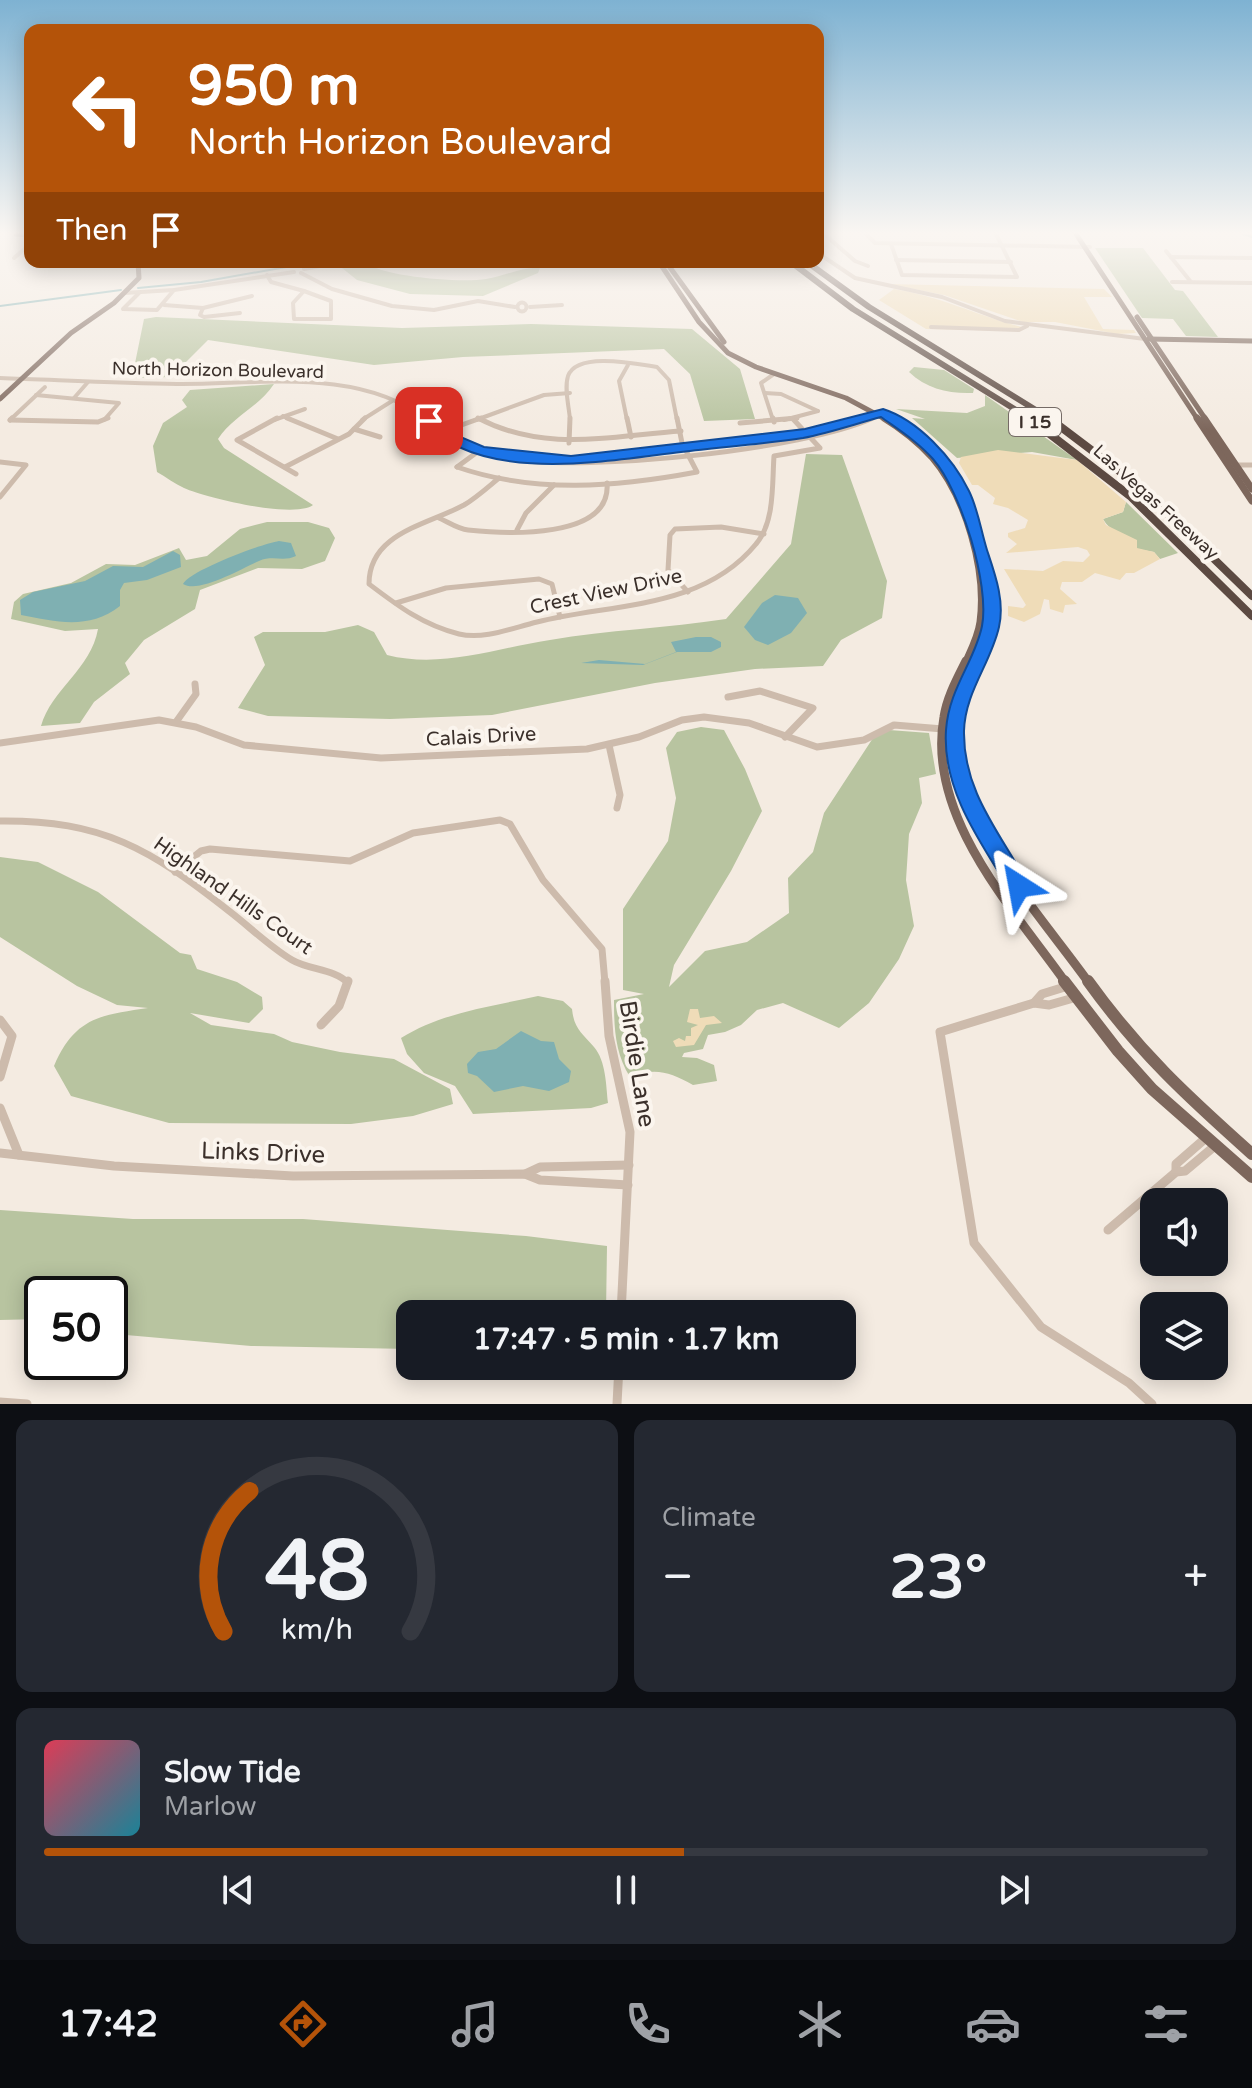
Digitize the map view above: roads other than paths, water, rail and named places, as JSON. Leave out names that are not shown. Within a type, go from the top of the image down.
[{"type":"highway","name":"Las Vegas Freeway","points":[[842,300],[1052,433],[1129,494],[1252,616]]},
{"type":"highway","name":"Las Vegas Freeway","points":[[860,300],[1068,430],[1144,491],[1252,596]]},
{"type":"highway","points":[[1198,541],[1252,589]]},
{"type":"main road","points":[[0,391],[115,300]]},
{"type":"main road","points":[[685,300],[711,338],[729,353],[774,374],[829,391],[879,414],[912,438],[945,474],[954,492],[982,587],[981,624],[952,686],[942,729],[948,787],[969,841],[1068,986],[1153,1089],[1252,1177]]},
{"type":"main road","points":[[692,300],[718,337],[734,351],[777,371],[835,389],[919,437],[952,474],[962,492],[991,589],[990,627],[964,687],[955,731],[963,785],[973,811],[1003,864],[1094,993],[1168,1079],[1252,1154]]},
{"type":"main road","points":[[1122,300],[1232,465],[1251,500]]},
{"type":"main road","points":[[1148,339],[1252,341]]},
{"type":"main road","points":[[0,399],[19,378]]},
{"type":"main road","points":[[1232,465],[1252,489]]},
{"type":"main road","points":[[1068,986],[1085,980]]},
{"type":"main road","points":[[1077,997],[1094,993]]},
{"type":"street","points":[[132,300],[123,309],[152,311],[168,300]]},
{"type":"street","points":[[164,305],[203,308],[238,300]]},
{"type":"street","points":[[298,300],[293,303],[296,320],[331,319],[329,300],[325,300]]},
{"type":"street","points":[[366,300],[434,310],[478,301],[515,307],[562,305]]},
{"type":"street","points":[[948,300],[990,317],[1027,326],[1148,339]]},
{"type":"street","points":[[203,308],[200,315],[204,317],[240,313]]},
{"type":"street","points":[[434,310],[435,316]]},
{"type":"street","points":[[931,327],[1019,330],[1027,326]]},
{"type":"street","points":[[480,450],[457,467],[499,478],[554,485],[607,483],[697,472],[686,451],[669,380],[657,367],[598,360],[579,364],[567,378],[570,393],[569,443]]},
{"type":"street","points":[[628,365],[619,381],[631,437]]},
{"type":"street","points":[[774,374],[761,383],[774,422]]},
{"type":"street","name":"North Horizon Boulevard","points":[[0,377],[88,382],[311,383],[362,391],[392,401],[415,412],[442,432],[480,450],[572,465],[807,435],[879,414]]},
{"type":"street","points":[[74,398],[88,382]]},
{"type":"street","points":[[36,395],[118,401],[104,421],[10,420],[36,395],[45,387]]},
{"type":"street","points":[[442,432],[544,395],[570,393]]},
{"type":"street","points":[[740,423],[774,422],[818,411],[781,394],[765,393]]},
{"type":"street","points":[[285,467],[338,439],[392,401]]},
{"type":"street","points":[[296,474],[237,440],[282,415],[305,409]]},
{"type":"street","points":[[282,415],[338,439]]},
{"type":"street","points":[[478,418],[517,436],[569,443],[681,431]]},
{"type":"street","points":[[688,592],[668,570],[670,535],[675,529],[711,526],[764,534],[770,516],[774,456],[820,448],[793,419]]},
{"type":"street","points":[[354,429],[380,437]]},
{"type":"street","points":[[0,462],[26,465],[0,497]]},
{"type":"street","points":[[1232,465],[1252,465]]},
{"type":"street","points":[[439,518],[465,504],[499,478]]},
{"type":"street","points":[[439,518],[465,530],[566,529],[581,524],[607,498],[607,483]]},
{"type":"street","points":[[517,530],[526,513],[554,485]]},
{"type":"street","name":"Crest View Drive","points":[[439,518],[404,530],[380,547],[367,578],[369,584],[415,619],[462,635],[506,632],[560,617],[688,592],[715,579],[747,554],[764,534]]},
{"type":"street","points":[[396,603],[445,585],[548,580],[560,617]]},
{"type":"street","points":[[176,722],[196,694],[195,684]]},
{"type":"street","points":[[728,697],[745,690],[781,694],[813,708],[785,737]]},
{"type":"street","name":"Calais Drive","points":[[0,743],[137,721],[176,722],[236,743],[367,757],[587,749],[639,737],[682,720],[704,717],[749,723],[817,747],[842,746],[894,725],[955,731]]},
{"type":"street","points":[[609,745],[620,795],[617,808]]},
{"type":"street","name":"Birdie Lane","points":[[175,872],[201,851],[210,849],[350,861],[413,833],[500,820],[510,824],[543,880],[602,949],[609,1036],[630,1132],[622,1300]]},
{"type":"street","name":"Highland Hills Court","points":[[0,821],[50,821],[91,830],[141,851],[175,872],[292,960],[348,981],[335,1014],[321,1025]]},
{"type":"street","points":[[1034,1003],[1042,994],[1068,986]]},
{"type":"street","points":[[1077,997],[1049,1005],[1034,1003],[940,1032],[974,1243],[1041,1327],[1129,1383],[1152,1404]]},
{"type":"street","points":[[0,1020],[12,1036],[0,1077]]},
{"type":"street","points":[[0,1108],[19,1155]]},
{"type":"street","points":[[1108,1230],[1176,1172],[1185,1171],[1211,1141]]},
{"type":"street","name":"Links Drive","points":[[0,1153],[114,1166],[293,1176],[525,1174],[540,1180],[628,1185]]},
{"type":"street","points":[[599,1164],[599,1183]]},
{"type":"street","name":"Links Drive","points":[[525,1174],[540,1167],[629,1165]]},
{"type":"street","points":[[617,1404],[618,1380]]},
{"type":"street","points":[[0,1402],[27,1404]]},
{"type":"water","points":[[279,541],[291,543],[296,556],[264,559],[199,586],[183,584],[212,565]]},
{"type":"water","points":[[173,551],[180,555],[181,567],[147,580],[124,583],[120,590],[120,606],[97,619],[72,622],[21,615],[20,600],[33,592],[85,581],[113,566],[143,567]]},
{"type":"water","points":[[775,595],[798,598],[807,613],[791,633],[768,645],[755,640],[744,627],[762,603]]},
{"type":"water","points":[[711,637],[721,642],[721,647],[711,652],[677,652],[643,665],[581,663],[599,660],[645,664],[676,652],[671,642]]},
{"type":"water","points":[[521,1031],[541,1041],[554,1042],[559,1059],[571,1071],[569,1082],[549,1091],[523,1086],[494,1092],[477,1076],[468,1073],[467,1064],[478,1052],[496,1049]]},
{"type":"waterway","points":[[0,306],[49,300]]}]
